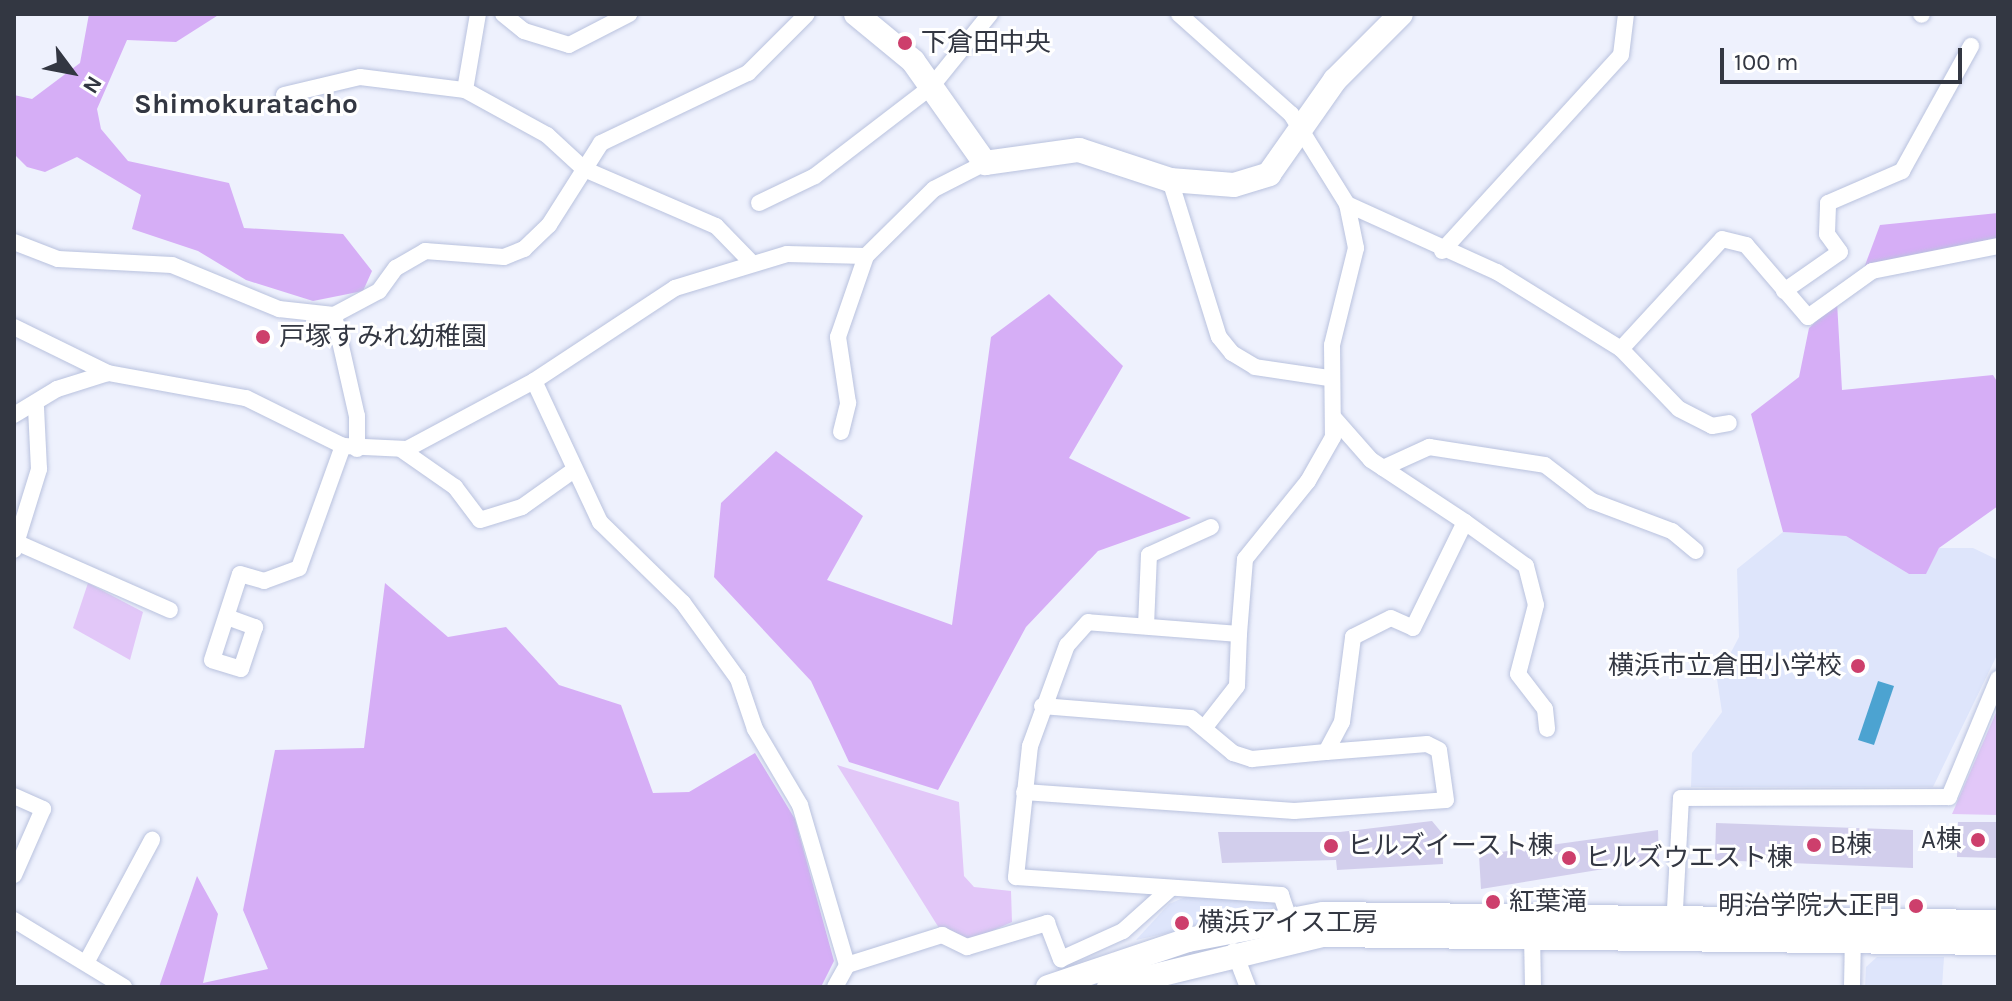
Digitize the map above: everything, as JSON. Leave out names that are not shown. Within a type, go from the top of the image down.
[{"type":"street","points":[[465,90],[478,14]]},
{"type":"street","points":[[503,14],[524,31],[569,45],[629,14]]},
{"type":"street","points":[[14,242],[58,259],[172,265],[279,309],[334,315],[379,291],[396,268],[425,251],[504,257],[524,249],[549,225],[584,169],[623,127],[748,73],[807,14]]},
{"type":"street","points":[[856,14],[900,47],[985,163]]},
{"type":"street","points":[[759,203],[815,176],[931,87],[990,14]]},
{"type":"street","points":[[1179,14],[1300,128],[1347,204],[1354,268],[1329,378],[1335,419],[1314,473],[1245,559],[1237,686],[1205,727]]},
{"type":"street","points":[[841,432],[848,403],[838,337],[866,256],[934,189],[985,163],[1079,150],[1170,180],[1260,181],[1362,48],[1401,14]]},
{"type":"street","points":[[1442,251],[1621,55],[1626,14]]},
{"type":"street","points":[[1784,291],[1840,252],[1827,234],[1828,203],[1902,171],[1971,46]]},
{"type":"street","points":[[284,95],[360,77],[465,90],[547,135],[584,169],[716,226],[752,263]]},
{"type":"street","points":[[1170,180],[1219,337],[1232,353],[1255,367],[1329,378]]},
{"type":"street","points":[[1347,204],[1442,251],[1497,272],[1621,349],[1679,409],[1712,426],[1729,423]]},
{"type":"street","points":[[1621,349],[1722,239],[1746,245],[1808,317],[1872,271],[1998,246]]},
{"type":"street","points":[[14,327],[108,373],[246,398],[350,448],[402,450],[534,381],[675,288],[752,263],[816,251],[866,256]]},
{"type":"street","points":[[227,617],[240,574],[264,581],[299,568],[350,448],[334,315]]},
{"type":"street","points":[[14,415],[36,407],[57,389],[108,373]]},
{"type":"street","points":[[534,381],[571,472],[608,532],[674,593],[738,679],[755,729],[800,805],[847,965]]},
{"type":"street","points":[[36,407],[39,469],[16,547],[170,610]]},
{"type":"street","points":[[1335,419],[1383,468],[1521,561],[1530,576],[1534,629],[1518,674],[1545,709],[1547,729]]},
{"type":"street","points":[[1383,468],[1429,447],[1545,465],[1592,501],[1672,531],[1696,551]]},
{"type":"street","points":[[402,450],[455,487],[480,520],[522,507],[571,472]]},
{"type":"street","points":[[1326,752],[1342,722],[1353,637],[1391,618],[1413,628],[1465,522]]},
{"type":"street","points":[[1146,626],[1149,555],[1211,527]]},
{"type":"street","points":[[1239,634],[1088,622],[1067,645],[1042,706],[1024,792],[1016,877],[1281,895],[1293,929]]},
{"type":"street","points":[[1674,926],[1681,798],[1949,797],[1998,679]]},
{"type":"street","points":[[1024,792],[1294,811],[1446,800],[1439,750],[1427,744],[1252,759],[1233,753],[1191,718],[1042,706]]},
{"type":"street","points":[[14,796],[43,809],[14,875]]},
{"type":"street","points":[[86,963],[152,840]]},
{"type":"street","points":[[835,987],[847,965],[942,935],[967,947],[1047,923],[1061,959],[1123,931],[1170,889]]},
{"type":"street","points":[[1048,987],[1175,944],[1437,912],[1674,926],[1854,928],[1998,922]]},
{"type":"street","points":[[14,920],[124,987]]},
{"type":"street","points":[[1109,987],[1234,951],[1293,929],[1532,935],[1674,926]]},
{"type":"street","points":[[1854,928],[1998,943]]},
{"type":"street","points":[[1852,987],[1854,928]]},
{"type":"street","points":[[1532,935],[1533,987]]},
{"type":"street","points":[[1234,951],[1248,987]]},
{"type":"shaded area","points":[[89,14],[220,14],[176,42],[127,40],[97,109],[101,129],[128,161],[229,183],[244,228],[343,234],[372,271],[363,291],[313,301],[246,280],[198,251],[132,229],[141,195],[77,157],[45,172],[27,167],[14,154],[14,95],[32,99],[80,63]]},
{"type":"shaded area","points":[[1998,213],[1998,254],[1864,268],[1880,225]]},
{"type":"shaded area","points":[[1049,294],[1123,366],[1069,458],[1191,518],[1098,551],[1026,627],[938,790],[849,762],[811,681],[714,577],[721,503],[776,451],[863,516],[827,580],[952,625],[991,337]]},
{"type":"shaded area","points":[[1837,302],[1842,390],[1993,375],[1998,383],[1998,506],[1939,548],[1926,574],[1909,574],[1846,536],[1783,532],[1751,414],[1799,377],[1809,328]]},
{"type":"shaded area","name":"横浜市立倉田小学校","points":[[1783,532],[1846,536],[1909,574],[1926,573],[1939,548],[1973,548],[1998,560],[1998,653],[1933,787],[1691,787],[1692,753],[1722,712],[1717,679],[1739,637],[1737,569]]},
{"type":"shaded area","points":[[88,583],[143,612],[130,660],[73,628]]},
{"type":"shaded area","points":[[385,583],[448,637],[506,627],[559,685],[621,705],[653,793],[689,792],[755,753],[795,819],[834,961],[821,987],[159,987],[197,876],[218,914],[203,983],[268,969],[243,910],[275,750],[364,748]]},
{"type":"shaded area","points":[[1998,708],[1998,815],[1952,814]]},
{"type":"shaded area","points":[[837,765],[959,802],[964,876],[974,887],[1011,891],[1012,922],[967,942],[939,928]]},
{"type":"shaded area","name":"横浜アイス工房","points":[[1190,895],[1273,902],[1275,909],[1136,940],[1169,904]]},
{"type":"shaded area","points":[[1877,957],[1944,957],[1942,987],[1865,987],[1866,967]]},
{"type":"water","points":[[1878,681],[1894,686],[1874,745],[1858,740]]},
{"type":"building","name":"ヒルズイースト棟","points":[[1432,821],[1442,833],[1443,864],[1337,870],[1336,860],[1222,863],[1218,832],[1340,832]]},
{"type":"building","name":"A棟","points":[[1958,822],[1998,822],[1998,858],[1957,857]]},
{"type":"building","name":"B棟","points":[[1716,823],[1913,830],[1913,868],[1715,860]]},
{"type":"building","name":"ヒルズウエスト棟","points":[[1658,830],[1659,860],[1481,889],[1479,855]]},
{"type":"place","name":"下倉田中央","points":[[905,43]]},
{"type":"place","name":"戸塚すみれ幼稚園","points":[[263,337]]},
{"type":"place","name":"横浜市立倉田小学校","points":[[1858,666]]},
{"type":"place","name":"A棟","points":[[1978,840]]},
{"type":"place","name":"B棟","points":[[1814,845]]},
{"type":"place","name":"ヒルズイースト棟","points":[[1331,846]]},
{"type":"place","name":"ヒルズウエスト棟","points":[[1569,858]]},
{"type":"place","name":"紅葉滝","points":[[1493,902]]},
{"type":"place","name":"明治学院大正門","points":[[1916,906]]},
{"type":"place","name":"横浜アイス工房","points":[[1182,923]]},
{"type":"district","name":"Shimokuratacho","points":[[246,104]]}]
